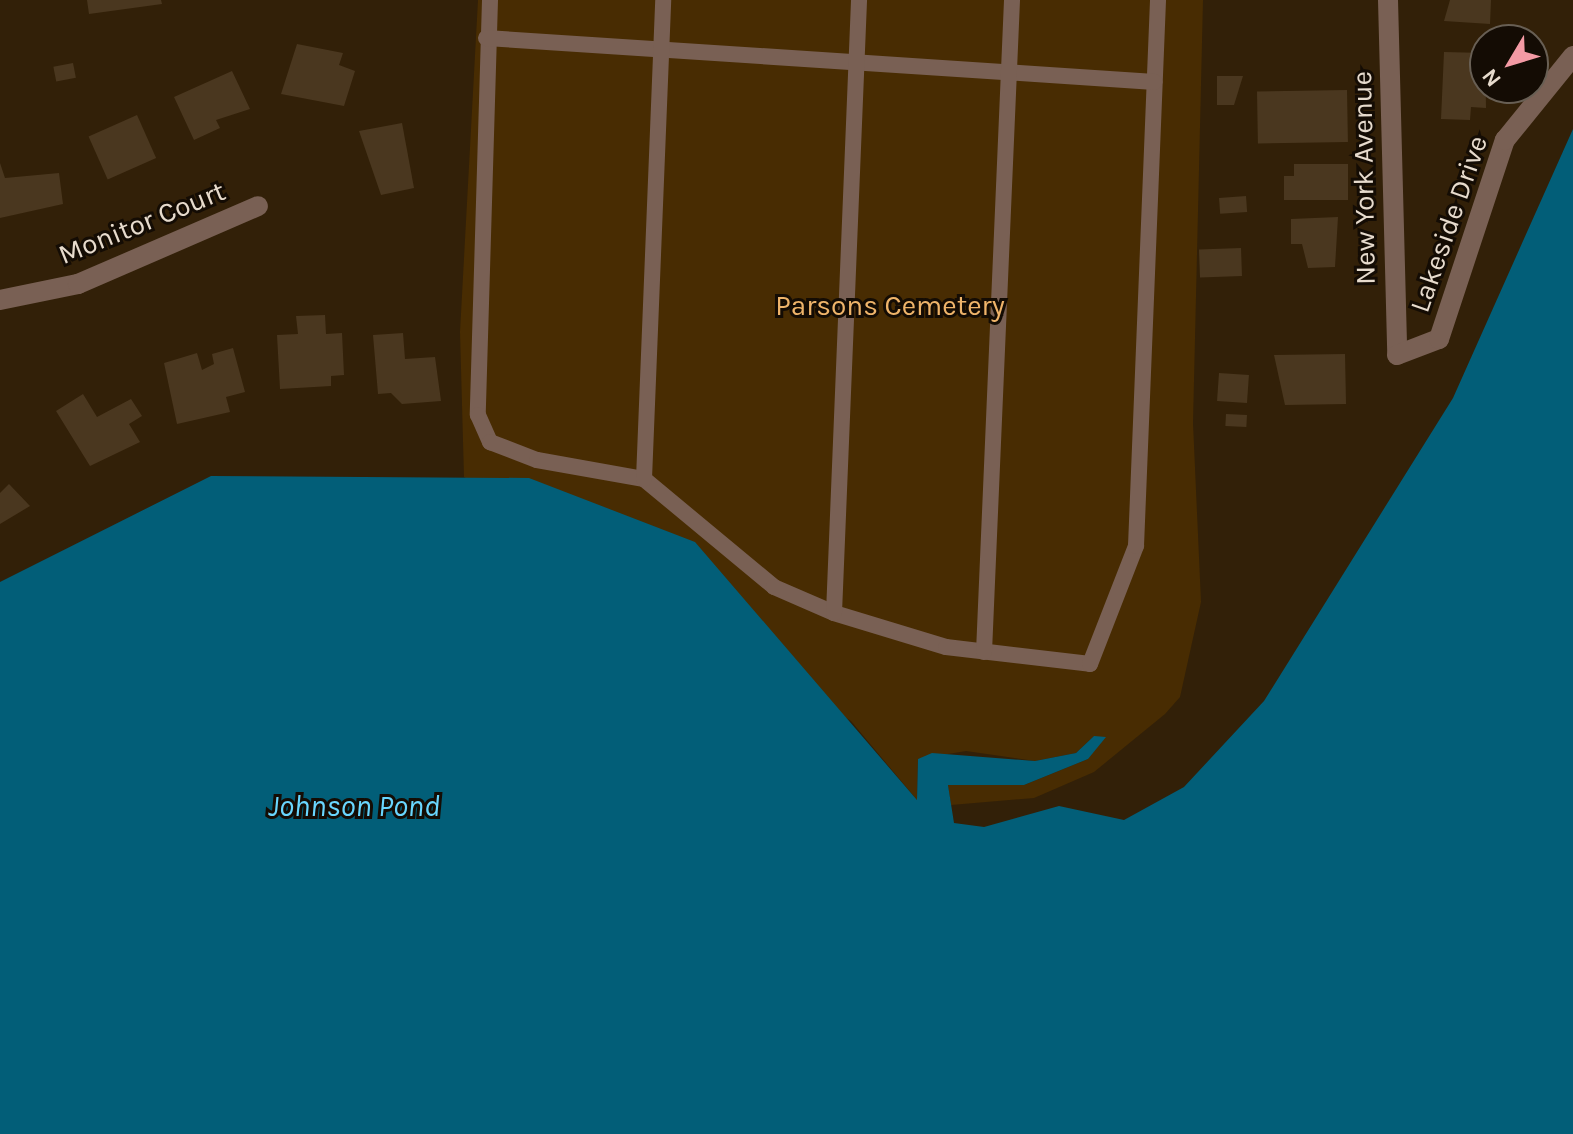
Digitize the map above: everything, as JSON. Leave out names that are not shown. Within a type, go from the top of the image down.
[{"type":"street","name":"New York Avenue","points":[[1388,0],[1397,355]]},
{"type":"street","name":"Lakeside Drive","points":[[1397,355],[1439,339],[1505,140],[1573,56]]},
{"type":"street","name":"Monitor Court","points":[[0,300],[78,284],[258,206]]},
{"type":"lane","points":[[490,0],[486,38],[478,415],[490,442],[525,455],[644,479],[774,587],[834,613],[984,652],[1090,664],[1099,625],[1130,572],[1158,0]]},
{"type":"lane","points":[[644,479],[663,0]]},
{"type":"lane","points":[[834,613],[859,0]]},
{"type":"lane","points":[[984,652],[1012,0]]},
{"type":"lane","points":[[486,38],[661,46],[1155,82]]},
{"type":"green space","name":"Parsons Cemetery","points":[[478,0],[1203,0],[1193,423],[1201,602],[1180,697],[1165,714],[1094,772],[1034,798],[951,805],[948,785],[1024,785],[1088,759],[1094,736],[1076,753],[1035,761],[966,751],[918,759],[917,800],[851,721],[464,477],[460,332]]},
{"type":"water","name":"Johnson Pond","points":[[1573,129],[1573,1134],[0,1134],[0,582],[211,476],[529,478],[695,542],[917,800],[918,759],[932,753],[1035,761],[1076,753],[1094,736],[1106,737],[1088,759],[1024,785],[948,785],[954,823],[984,827],[1059,806],[1124,820],[1184,787],[1264,701],[1453,398]]},
{"type":"building","points":[[87,0],[161,0],[162,4],[89,14]]},
{"type":"building","points":[[1450,0],[1491,0],[1490,24],[1444,21]]},
{"type":"building","points":[[297,44],[343,53],[339,65],[355,71],[344,106],[281,94]]},
{"type":"building","points":[[1444,52],[1469,53],[1469,104],[1486,104],[1486,108],[1471,107],[1470,120],[1441,119]]},
{"type":"building","points":[[73,63],[76,78],[56,82],[53,67]]},
{"type":"building","points":[[232,71],[250,109],[216,120],[220,128],[194,140],[174,97]]},
{"type":"building","points":[[1217,76],[1243,76],[1234,105],[1217,105]]},
{"type":"building","points":[[1347,90],[1348,142],[1258,144],[1257,92]]},
{"type":"building","points":[[137,115],[156,158],[108,179],[89,137]]},
{"type":"building","points":[[402,123],[414,188],[381,195],[359,131]]},
{"type":"building","points":[[0,163],[5,178],[59,173],[63,204],[0,218]]},
{"type":"building","points":[[1294,164],[1348,164],[1348,200],[1284,200],[1284,176],[1294,176]]},
{"type":"building","points":[[1246,196],[1247,212],[1220,214],[1219,198]]},
{"type":"building","points":[[1338,217],[1335,267],[1308,268],[1302,244],[1291,244],[1291,219]]},
{"type":"building","points":[[1241,248],[1242,276],[1200,277],[1199,249]]},
{"type":"building","points":[[325,315],[326,334],[342,333],[344,375],[331,376],[331,386],[280,389],[277,335],[298,334],[296,316]]},
{"type":"building","points":[[403,333],[405,359],[435,357],[441,401],[402,404],[391,393],[378,394],[373,335]]},
{"type":"building","points":[[233,348],[245,392],[226,397],[230,412],[177,424],[164,363],[197,353],[202,370],[214,364],[212,354]]},
{"type":"building","points":[[1345,354],[1346,404],[1285,405],[1274,355]]},
{"type":"building","points":[[1219,373],[1249,375],[1247,403],[1217,401]]},
{"type":"building","points":[[83,394],[97,417],[131,399],[142,416],[129,424],[140,442],[90,466],[56,411]]},
{"type":"building","points":[[1226,414],[1247,415],[1246,427],[1225,426]]},
{"type":"building","points":[[9,484],[30,506],[0,524],[0,493]]}]
